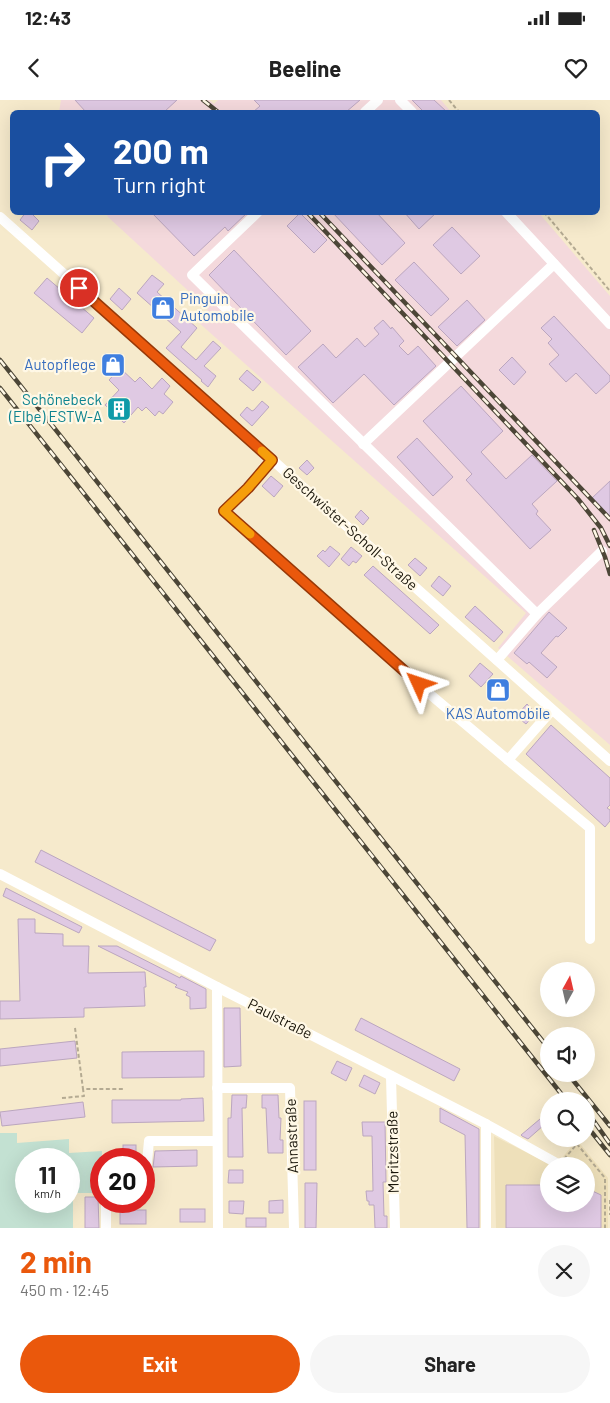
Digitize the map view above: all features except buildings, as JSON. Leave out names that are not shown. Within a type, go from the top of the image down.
[{"type":"street","points":[[367,110],[378,100]]},
{"type":"street","points":[[400,100],[410,110]]},
{"type":"street","points":[[255,215],[192,275],[537,614]]},
{"type":"street","points":[[509,215],[610,324]]},
{"type":"street","name":"Geschwister-Scholl-Straße","points":[[0,218],[610,761]]},
{"type":"street","points":[[363,444],[554,264]]},
{"type":"street","points":[[272,460],[248,488],[224,511],[419,684],[590,828],[590,939]]},
{"type":"street","points":[[497,660],[537,614],[602,551]]},
{"type":"street","points":[[508,760],[552,710]]},
{"type":"street","name":"Paulstraße","points":[[0,874],[486,1124],[546,1157]]},
{"type":"street","points":[[217,987],[218,1228]]},
{"type":"street","name":"Moritzstraße","points":[[391,1076],[394,1228]]},
{"type":"street","name":"Annastraße","points":[[217,1088],[290,1088],[294,1228]]},
{"type":"street","points":[[486,1124],[486,1228]]},
{"type":"street","points":[[148,1148],[149,1141],[217,1140]]},
{"type":"street","points":[[106,1213],[106,1228]]},
{"type":"path","points":[[449,100],[457,110]]},
{"type":"path","points":[[547,215],[610,291]]},
{"type":"path","points":[[62,1098],[84,1096],[75,1028]]},
{"type":"path","points":[[83,1089],[123,1088]]},
{"type":"path","points":[[567,1157],[578,1144],[588,1157]]},
{"type":"path","points":[[595,1165],[605,1178],[605,1228]]},
{"type":"path","points":[[610,1200],[610,1215]]},
{"type":"shaded area","points":[[61,100],[209,100],[214,104],[218,100],[441,100],[449,110],[59,110]]},
{"type":"shaded area","points":[[107,215],[541,215],[610,296],[610,745],[498,648],[526,613],[198,322],[208,309]]},
{"type":"shaded area","points":[[494,1136],[540,1159],[540,1212],[595,1212],[595,1162],[608,1178],[608,1228],[496,1228]]},
{"type":"shaded area","points":[[571,1147],[583,1147],[591,1157],[563,1157]]},
{"type":"green space","points":[[0,1133],[17,1133],[17,1143],[69,1139],[69,1148],[15,1148],[15,1213],[73,1213],[73,1228],[0,1228]]},
{"type":"green space","points":[[80,1152],[90,1152],[90,1193],[80,1193]]},
{"type":"railway","points":[[203,100],[216,110]]},
{"type":"railway","points":[[310,215],[578,499],[601,528],[610,546]]},
{"type":"railway","points":[[322,215],[610,519]]},
{"type":"railway","points":[[0,360],[540,1038]]},
{"type":"railway","points":[[0,388],[560,1092]]},
{"type":"railway","points":[[594,530],[610,574]]},
{"type":"railway","points":[[574,1082],[610,1126]]},
{"type":"railway","points":[[595,1123],[610,1144]]},
{"type":"railway","points":[[595,1136],[610,1155]]},
{"type":"slow traffic","points":[[250,534],[224,511],[248,488],[272,460],[262,451]]},
{"type":"place","name":"Pinguin Automobile","points":[[163,308]]},
{"type":"place","name":"Autopflege","points":[[113,365]]},
{"type":"place","name":"Schönebeck (Elbe) ESTW-A","points":[[119,409]]},
{"type":"place","name":"KAS Automobile","points":[[498,690]]},
{"type":"route","points":[[79,288],[272,460],[248,488],[224,511],[419,684]]}]
